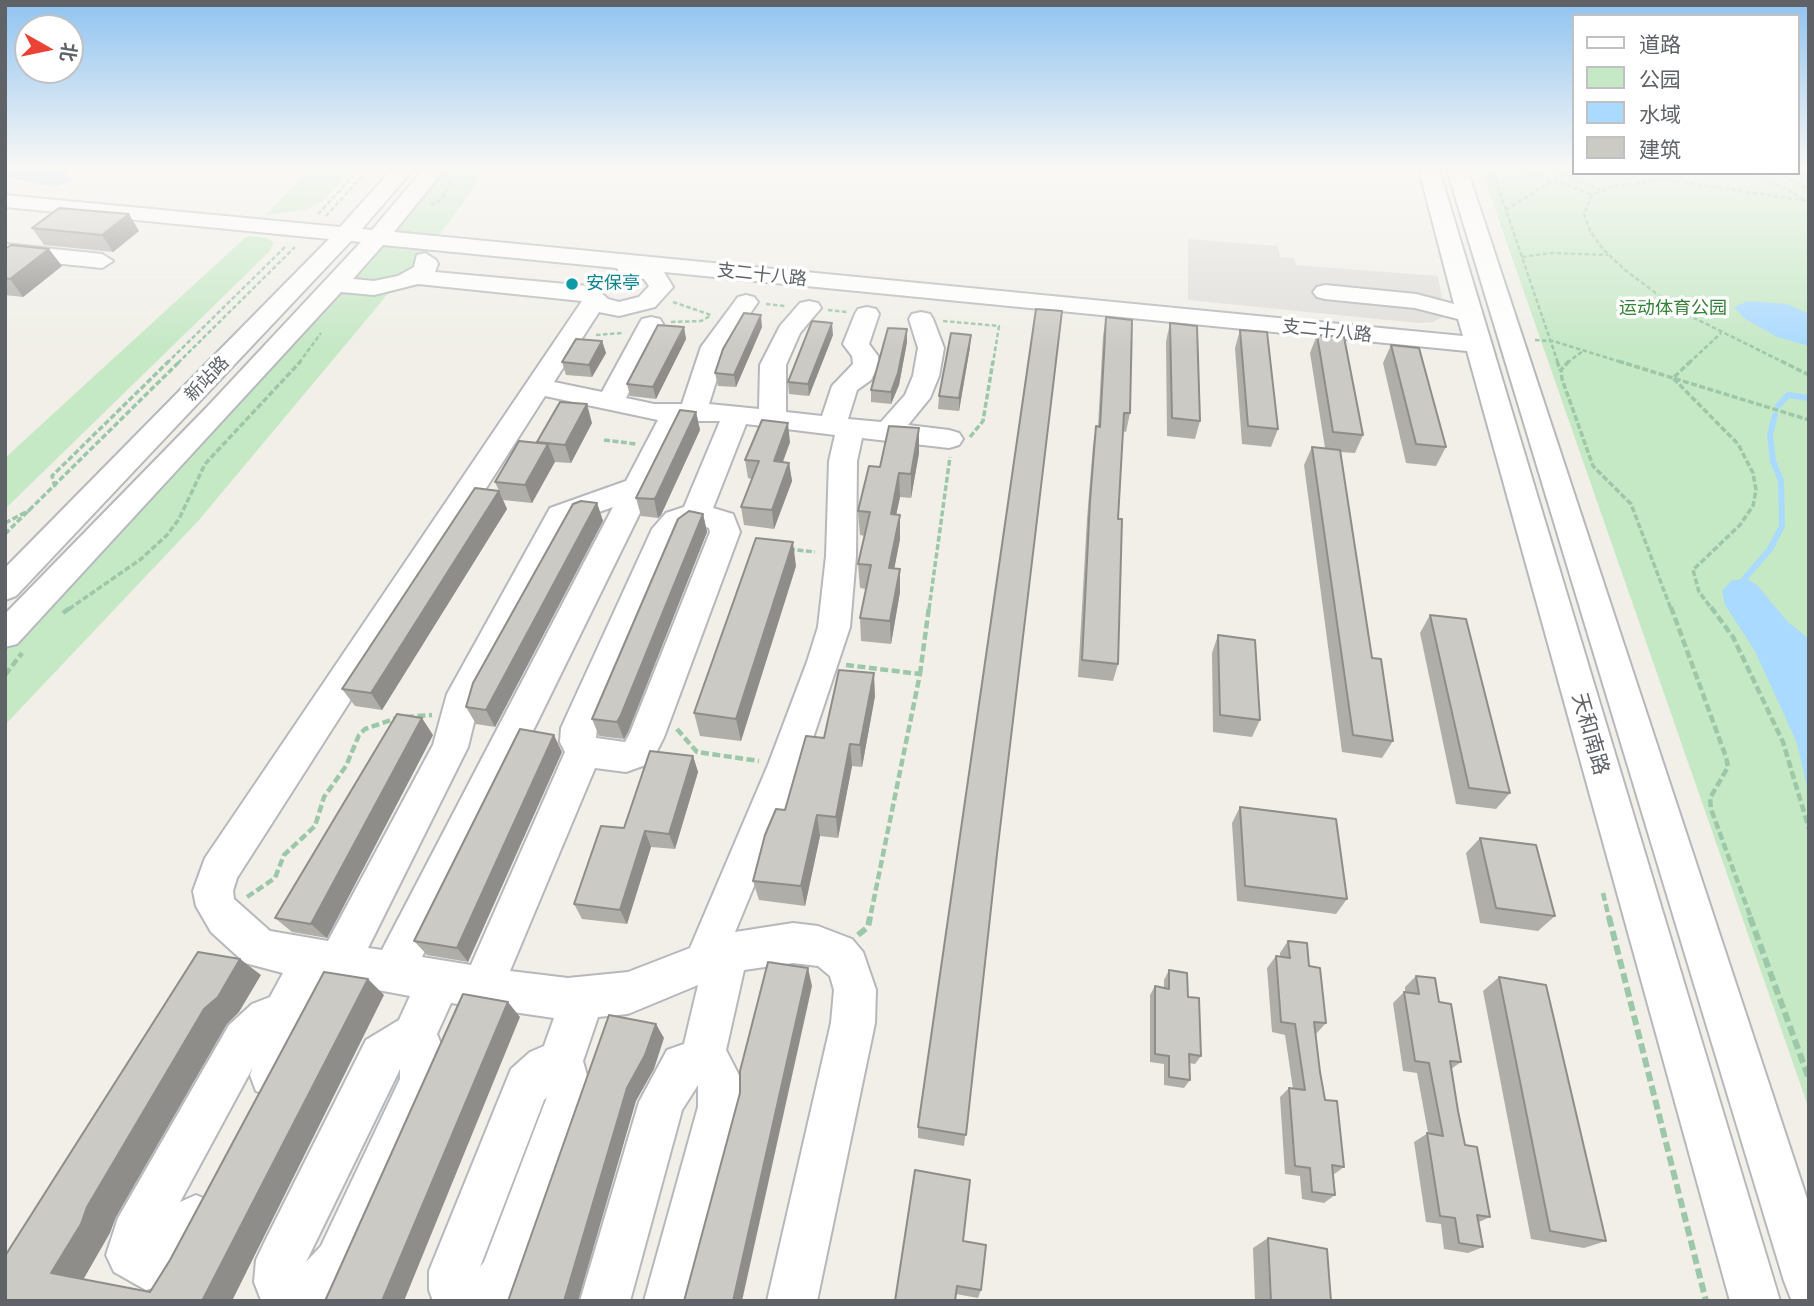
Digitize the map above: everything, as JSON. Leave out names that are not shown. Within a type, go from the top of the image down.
[{"type":"street","name":"支二十八路","points":[[269,227],[321,232],[373,243],[1486,333]]},
{"type":"street","name":"新站路","points":[[5,558],[326,227]]},
{"type":"street","name":"新站路","points":[[5,588],[328,227]]},
{"type":"street","points":[[16,640],[386,227]]},
{"type":"street","name":"天和南路","points":[[1450,227],[1809,1281]]},
{"type":"street","name":"天和南路","points":[[1467,227],[1486,333],[1755,1301]]},
{"type":"street","points":[[373,243],[426,260],[422,271]]},
{"type":"street","points":[[5,251],[102,261]]},
{"type":"street","points":[[335,284],[382,287],[422,271],[552,283],[592,292],[608,308],[629,308],[655,296],[660,281],[644,270],[622,269],[592,292],[536,386],[219,871],[213,891],[219,910],[247,940],[260,949],[461,984],[568,999],[628,993],[717,958],[793,943],[818,946],[837,953],[848,966],[855,990],[853,1023],[792,1301]]},
{"type":"street","points":[[1325,292],[1416,301],[1486,333]]},
{"type":"street","points":[[393,972],[636,488],[684,412],[726,327],[746,302]]},
{"type":"street","points":[[772,418],[773,365],[789,331],[809,308]]},
{"type":"street","points":[[701,1062],[717,958],[716,929],[786,765],[834,627],[841,555],[845,386],[862,374],[866,364],[865,356],[856,344],[867,314]]},
{"type":"street","points":[[888,431],[917,398],[926,376],[931,348],[928,328],[921,319]]},
{"type":"street","points":[[610,403],[651,324]]},
{"type":"street","points":[[536,386],[654,412],[737,414],[951,439]]},
{"type":"street","points":[[696,514],[737,414]]},
{"type":"street","points":[[217,1179],[170,1260],[146,1265],[131,1255],[135,1235],[244,1040],[267,1019],[283,1016],[326,960],[450,747],[464,694],[560,515],[636,488]]},
{"type":"street","points":[[696,514],[722,521],[725,532],[658,708],[638,752],[626,757],[584,751],[578,742],[579,728],[667,529],[677,520],[696,514]]},
{"type":"street","points":[[414,1035],[424,1054],[422,1081],[338,1263],[319,1284],[295,1295],[279,1282],[281,1260],[382,1056],[414,1035],[461,984],[584,751]]},
{"type":"street","points":[[483,1301],[503,1279],[570,1097],[561,1061],[583,997]]},
{"type":"street","points":[[256,1106],[288,1045],[290,1022],[283,1016]]},
{"type":"street","points":[[462,1301],[454,1290],[454,1271],[527,1085],[546,1068],[561,1061]]},
{"type":"street","points":[[605,1301],[663,1102],[683,1066],[701,1062],[712,1066],[722,1085],[721,1107],[669,1301]]},
{"type":"path","points":[[55,488],[52,476],[324,227]]},
{"type":"path","points":[[5,534],[325,227]]},
{"type":"path","points":[[1512,227],[1593,466],[1631,504],[1636,514],[1726,757],[1728,767],[1710,798],[1711,809],[1809,1079]]},
{"type":"path","points":[[1589,227],[1609,255],[1680,311],[1809,375]]},
{"type":"path","points":[[1522,257],[1552,253],[1609,255]]},
{"type":"path","points":[[655,296],[710,315],[726,327]]},
{"type":"path","points":[[60,615],[141,559],[167,535],[179,519],[205,464],[302,360],[325,327],[325,317],[312,310]]},
{"type":"path","points":[[837,953],[868,927],[920,674],[951,439],[970,437],[980,428],[999,326]]},
{"type":"path","points":[[1486,333],[1551,341],[1809,420]]},
{"type":"path","points":[[1673,378],[1721,333]]},
{"type":"path","points":[[1561,370],[1583,351]]},
{"type":"path","points":[[1673,378],[1738,444],[1753,473],[1756,490],[1754,506],[1740,525],[1693,570],[1693,578],[1699,592],[1733,636],[1750,669],[1783,743],[1809,829]]},
{"type":"path","points":[[5,523],[34,508]]},
{"type":"path","points":[[776,547],[841,555]]},
{"type":"path","points":[[5,675],[16,640]]},
{"type":"path","points":[[824,662],[920,674]]},
{"type":"path","points":[[658,708],[698,752],[786,765]]},
{"type":"path","points":[[219,910],[261,890],[275,878],[284,855],[314,826],[324,797],[346,766],[354,745],[365,729],[400,717],[457,713]]},
{"type":"shaded area","points":[[1188,239],[1278,246],[1280,257],[1294,258],[1296,265],[1438,276],[1445,316],[1433,322],[1418,323],[1188,300]]},
{"type":"green space","points":[[393,227],[445,227],[424,256],[387,295],[199,520],[5,725],[5,646]]},
{"type":"green space","name":"运动体育公园","points":[[1501,227],[1809,227],[1809,1109]]},
{"type":"green space","points":[[247,236],[268,238],[274,243],[269,252],[5,509],[5,458]]},
{"type":"water","points":[[1748,301],[1787,304],[1809,314],[1809,346],[1777,337],[1744,318],[1734,307]]},
{"type":"water","points":[[1745,578],[1757,585],[1787,621],[1809,639],[1809,796],[1797,743],[1755,651],[1725,605],[1722,591],[1731,581]]},
{"type":"building","points":[[33,227],[112,227],[102,235]]},
{"type":"building","points":[[11,245],[49,249],[10,279],[5,278],[5,249]]},
{"type":"building","points":[[1036,309],[1062,311],[966,1135],[918,1127]]},
{"type":"building","points":[[744,313],[761,315],[734,375],[715,373],[723,349]]},
{"type":"building","points":[[1106,317],[1132,320],[1130,413],[1124,413],[1118,519],[1122,519],[1118,664],[1082,660],[1090,501],[1096,426],[1100,427]]},
{"type":"building","points":[[812,321],[832,323],[808,384],[788,382]]},
{"type":"building","points":[[1170,323],[1197,326],[1200,421],[1172,418]]},
{"type":"building","points":[[658,325],[684,327],[653,387],[627,384]]},
{"type":"building","points":[[888,328],[907,329],[898,373],[891,392],[871,390]]},
{"type":"building","points":[[1240,330],[1267,332],[1278,429],[1248,426]]},
{"type":"building","points":[[951,333],[971,335],[959,398],[939,396]]},
{"type":"building","points":[[1317,335],[1344,337],[1363,435],[1333,432]]},
{"type":"building","points":[[576,339],[602,341],[589,365],[562,362]]},
{"type":"building","points":[[1391,345],[1419,348],[1446,447],[1416,444]]},
{"type":"building","points":[[560,402],[587,404],[565,445],[537,442]]},
{"type":"building","points":[[680,410],[696,412],[656,497],[636,498]]},
{"type":"building","points":[[762,420],[788,423],[774,461],[789,463],[772,510],[741,507],[759,461],[745,460]]},
{"type":"building","points":[[889,426],[919,428],[911,474],[899,473],[891,514],[900,515],[889,568],[900,569],[890,621],[860,618],[871,565],[858,564],[870,512],[858,511],[869,466],[880,467]]},
{"type":"building","points":[[519,441],[548,444],[525,485],[495,482]]},
{"type":"building","points":[[1312,447],[1340,450],[1372,658],[1381,659],[1393,741],[1353,735]]},
{"type":"building","points":[[475,488],[499,491],[371,693],[342,689]]},
{"type":"building","points":[[581,501],[597,503],[486,710],[466,707],[473,683],[573,504]]},
{"type":"building","points":[[689,511],[703,514],[621,715],[617,722],[592,719],[678,519]]},
{"type":"building","points":[[756,538],[793,542],[736,719],[694,713]]},
{"type":"building","points":[[1430,615],[1466,619],[1510,793],[1469,788]]},
{"type":"building","points":[[1218,635],[1255,640],[1260,720],[1220,715]]},
{"type":"building","points":[[839,670],[874,673],[860,745],[850,744],[836,817],[817,815],[801,886],[753,881],[765,835],[776,809],[785,810],[806,736],[824,738]]},
{"type":"building","points":[[397,714],[422,718],[311,924],[275,918]]},
{"type":"building","points":[[520,729],[554,735],[457,948],[414,941]]},
{"type":"building","points":[[650,751],[693,756],[669,834],[645,831],[620,910],[574,904],[601,826],[624,828]]},
{"type":"building","points":[[1240,807],[1336,819],[1347,899],[1245,886]]},
{"type":"building","points":[[1480,838],[1536,845],[1555,916],[1496,908]]},
{"type":"building","points":[[1288,941],[1307,943],[1309,966],[1320,968],[1326,1023],[1314,1022],[1320,1072],[1325,1100],[1337,1101],[1344,1167],[1332,1165],[1335,1195],[1312,1192],[1310,1168],[1295,1166],[1289,1088],[1305,1090],[1295,1024],[1281,1022],[1276,956],[1290,958]]},
{"type":"building","points":[[198,952],[240,959],[218,997],[204,1009],[51,1273],[150,1292],[170,1260],[324,972],[368,979],[202,1301],[5,1301],[5,1256]]},
{"type":"building","points":[[768,962],[808,968],[733,1301],[684,1301],[740,1093],[740,1071]]},
{"type":"building","points":[[1169,970],[1187,973],[1188,997],[1199,998],[1201,1056],[1189,1054],[1190,1080],[1169,1077],[1169,1056],[1155,1054],[1155,986],[1169,989]]},
{"type":"building","points":[[1416,976],[1435,978],[1439,1002],[1451,1004],[1461,1062],[1450,1061],[1458,1111],[1465,1145],[1477,1147],[1490,1217],[1477,1215],[1483,1247],[1459,1243],[1455,1218],[1440,1216],[1427,1133],[1443,1136],[1429,1063],[1415,1061],[1404,992],[1419,994]]},
{"type":"building","points":[[1499,977],[1546,985],[1606,1241],[1550,1231]]},
{"type":"building","points":[[463,994],[508,1002],[382,1301],[325,1301]]},
{"type":"building","points":[[609,1015],[656,1024],[645,1055],[627,1088],[564,1301],[508,1301]]},
{"type":"building","points":[[915,1170],[970,1180],[963,1241],[986,1245],[981,1290],[957,1286],[955,1301],[895,1301]]},
{"type":"building","points":[[1268,1238],[1327,1249],[1331,1301],[1271,1301]]},
{"type":"waterway","points":[[1778,406],[1788,395],[1809,398]]},
{"type":"waterway","points":[[1745,578],[1770,549],[1782,526],[1781,481],[1773,461],[1770,435],[1775,415]]},
{"type":"place","name":"安保亭","points":[[572,284]]}]
